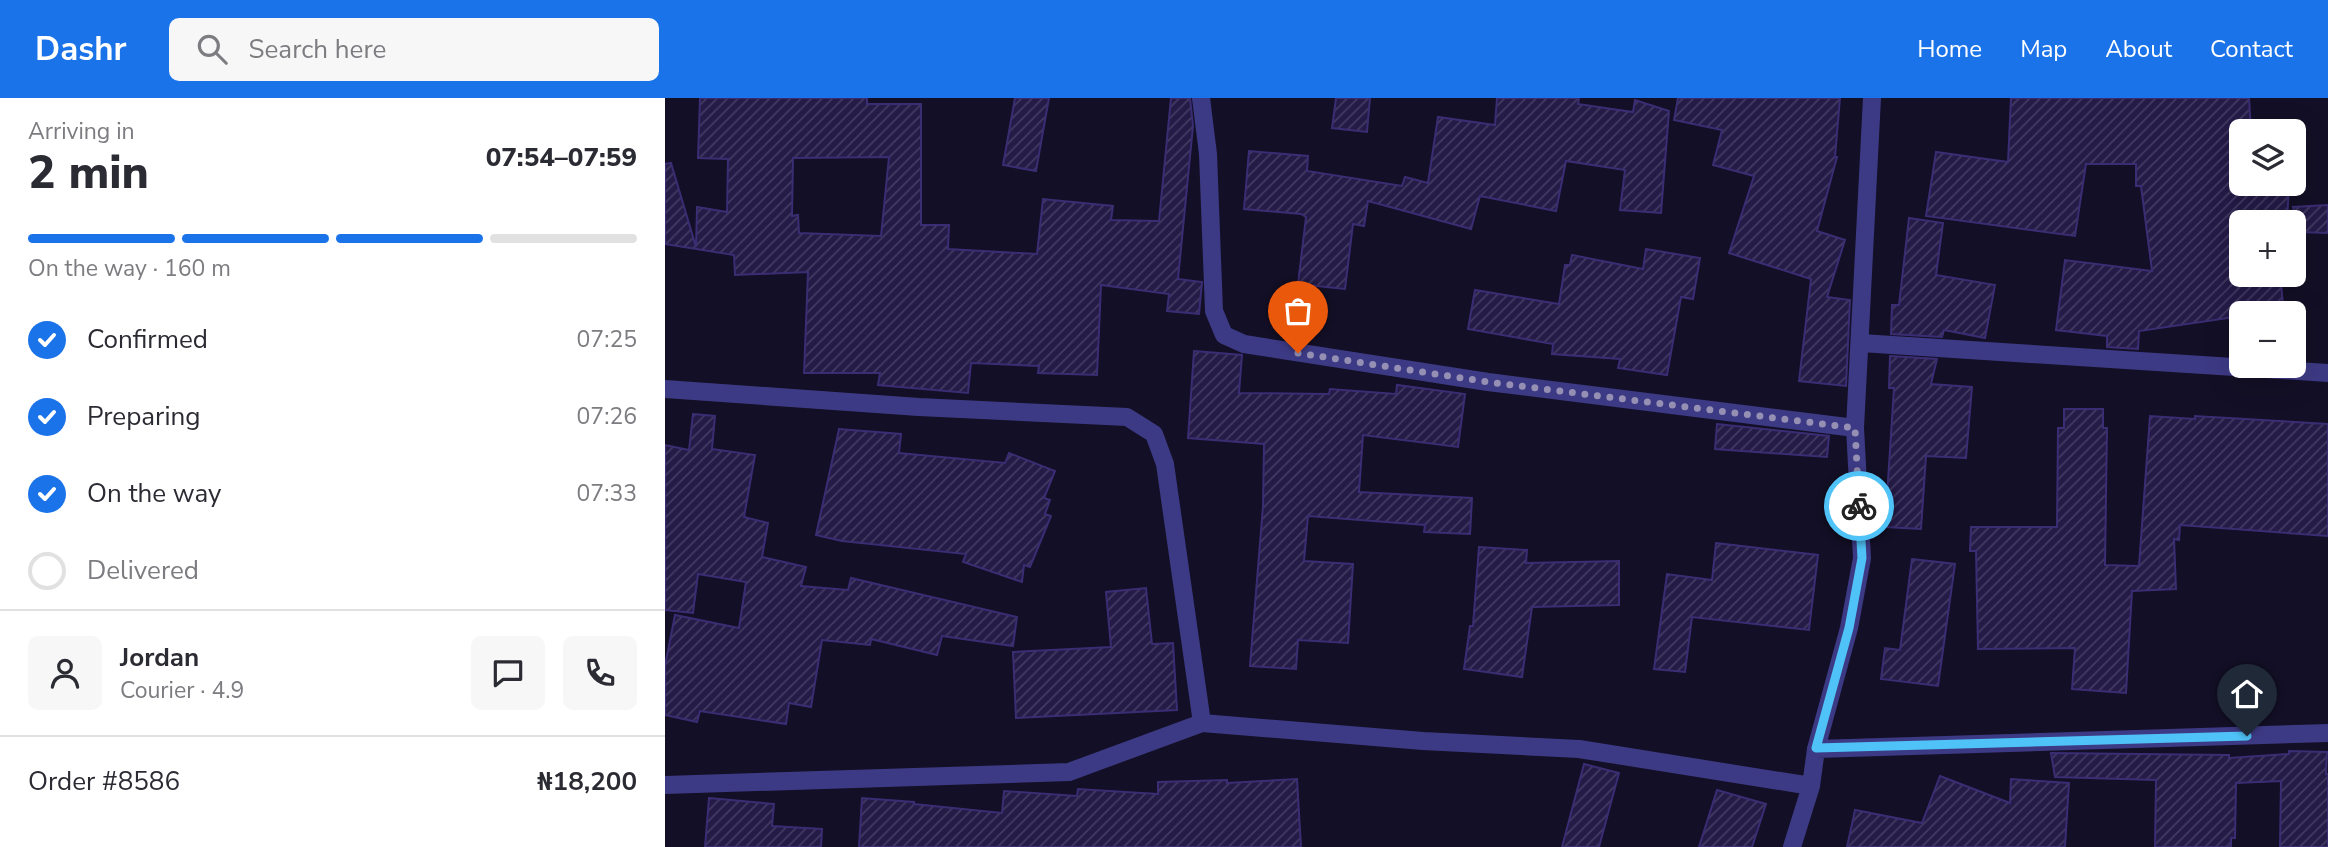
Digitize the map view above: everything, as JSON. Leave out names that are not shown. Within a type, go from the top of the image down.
[{"type":"street","points":[[1201,98],[1208,154],[1214,311],[1224,335],[1244,344],[1488,382],[1855,428]]},
{"type":"street","points":[[1792,847],[1811,786],[1816,748],[1849,628],[1862,558],[1855,428],[1872,98]]},
{"type":"street","points":[[1861,343],[2328,373]]},
{"type":"street","points":[[665,389],[919,407],[1127,417],[1154,434],[1165,464],[1202,723]]},
{"type":"street","points":[[665,785],[1069,772],[1202,723],[1423,741],[1579,749],[1811,786]]},
{"type":"street","points":[[1816,748],[2328,733]]},
{"type":"building","points":[[700,98],[867,98],[867,104],[921,104],[921,225],[949,225],[948,249],[1037,254],[1043,199],[1113,206],[1111,220],[1159,221],[1171,98],[1190,98],[1193,126],[1178,279],[1202,282],[1199,314],[1167,311],[1169,294],[1101,285],[1097,375],[1038,373],[1039,366],[971,363],[968,393],[878,385],[880,373],[804,373],[808,272],[735,275],[734,255],[665,244],[665,164],[671,163],[696,247],[697,207],[727,212],[728,159],[698,158]],"holes":[[[889,157],[881,236],[799,233],[798,215],[792,216],[793,158]]]},
{"type":"building","points":[[1015,98],[1049,98],[1036,171],[1003,165]]},
{"type":"building","points":[[1336,98],[1370,98],[1367,132],[1332,128]]},
{"type":"building","points":[[1497,98],[1579,98],[1578,104],[1633,112],[1635,100],[1669,111],[1661,213],[1620,210],[1625,170],[1566,161],[1556,211],[1480,196],[1471,229],[1368,201],[1364,226],[1353,224],[1345,289],[1298,284],[1306,217],[1301,214],[1244,209],[1249,151],[1308,156],[1307,171],[1402,186],[1405,177],[1428,183],[1438,117],[1495,125]]},
{"type":"building","points":[[1678,98],[1840,98],[1837,157],[1817,231],[1845,240],[1827,297],[1850,300],[1846,386],[1799,381],[1811,279],[1729,253],[1754,176],[1713,165],[1722,130],[1674,120]]},
{"type":"building","points":[[2011,98],[2249,98],[2250,119],[2229,119],[2229,196],[2288,196],[2288,210],[2229,210],[2229,287],[2281,287],[2283,301],[2229,301],[2229,318],[2139,331],[2138,349],[2107,347],[2107,336],[2056,330],[2065,260],[2152,271],[2141,186],[2136,186],[2136,164],[2086,164],[2075,236],[1926,216],[1936,152],[2008,162]]},
{"type":"building","points":[[2328,205],[2328,233],[2306,232],[2306,210],[2294,210],[2293,207]]},
{"type":"building","points":[[1909,218],[1943,223],[1936,275],[1995,285],[1985,338],[1944,330],[1942,337],[1891,334],[1892,305],[1899,305]]},
{"type":"building","points":[[1646,249],[1700,258],[1693,299],[1681,297],[1667,375],[1618,368],[1620,359],[1552,354],[1553,344],[1468,329],[1475,290],[1559,304],[1565,265],[1570,265],[1572,255],[1643,269]]},
{"type":"building","points":[[1194,351],[1242,355],[1239,393],[1329,394],[1330,389],[1396,394],[1397,385],[1465,394],[1458,447],[1363,435],[1359,492],[1472,498],[1470,534],[1424,532],[1425,525],[1308,516],[1304,561],[1353,564],[1348,643],[1298,640],[1296,669],[1250,666],[1263,506],[1264,444],[1188,438]]},
{"type":"building","points":[[1890,356],[1937,359],[1931,384],[1972,387],[1966,458],[1926,456],[1921,529],[1885,527],[1894,388],[1889,388]]},
{"type":"building","points":[[2064,409],[2103,409],[2103,428],[2107,428],[2105,565],[2139,566],[2150,416],[2328,424],[2328,536],[2180,525],[2179,540],[2174,539],[2176,589],[2132,591],[2126,693],[2072,689],[2075,648],[1978,649],[1976,551],[1970,551],[1971,527],[2057,527],[2058,428],[2064,428]]},
{"type":"building","points":[[693,414],[715,416],[712,449],[755,455],[744,517],[768,523],[762,557],[806,567],[801,586],[848,590],[851,578],[1017,617],[1013,646],[942,636],[937,655],[871,639],[870,645],[822,640],[811,707],[789,703],[786,724],[700,711],[697,722],[665,715],[665,666],[675,615],[739,628],[746,582],[698,574],[693,613],[665,610],[665,445],[689,450]]},
{"type":"building","points":[[1717,424],[1829,436],[1827,457],[1715,449]]},
{"type":"building","points":[[839,429],[901,434],[899,453],[1005,463],[1009,453],[1055,471],[1044,498],[1050,500],[1045,514],[1051,516],[1030,567],[1024,565],[1022,582],[963,562],[966,554],[842,541],[816,535]]},
{"type":"building","points":[[1716,543],[1818,555],[1809,630],[1692,617],[1685,672],[1654,669],[1667,574],[1712,580]]},
{"type":"building","points":[[1479,547],[1527,550],[1526,563],[1619,561],[1619,605],[1532,607],[1522,677],[1464,669],[1470,626],[1473,626]]},
{"type":"building","points":[[1912,559],[1955,564],[1938,686],[1881,679],[1885,648],[1900,650]]},
{"type":"building","points":[[1146,588],[1152,644],[1173,643],[1177,710],[1016,718],[1013,652],[1111,647],[1106,592]]},
{"type":"building","points":[[2289,751],[2327,752],[2328,847],[2280,847],[2281,781],[2236,783],[2235,838],[2231,838],[2231,847],[2155,847],[2156,780],[2055,777],[2051,753],[2229,755],[2229,758],[2289,754]]},
{"type":"building","points":[[1584,764],[1619,773],[1599,847],[1562,847]]},
{"type":"building","points":[[1940,776],[2010,803],[2011,779],[2069,783],[2065,847],[1847,847],[1855,810],[1922,823]]},
{"type":"building","points":[[1297,779],[1301,847],[859,847],[862,798],[1002,813],[1004,791],[1077,796],[1078,789],[1158,794],[1158,782],[1227,780],[1227,783]]},
{"type":"building","points":[[1717,790],[1766,804],[1752,847],[1699,847]]},
{"type":"building","points":[[709,798],[774,804],[772,826],[822,829],[821,847],[705,847]]},
{"type":"way so far","points":[[1298,353],[1488,382],[1855,428],[1859,506]]},
{"type":"route","points":[[1859,506],[1862,558],[1849,628],[1816,748],[2247,736]]}]
